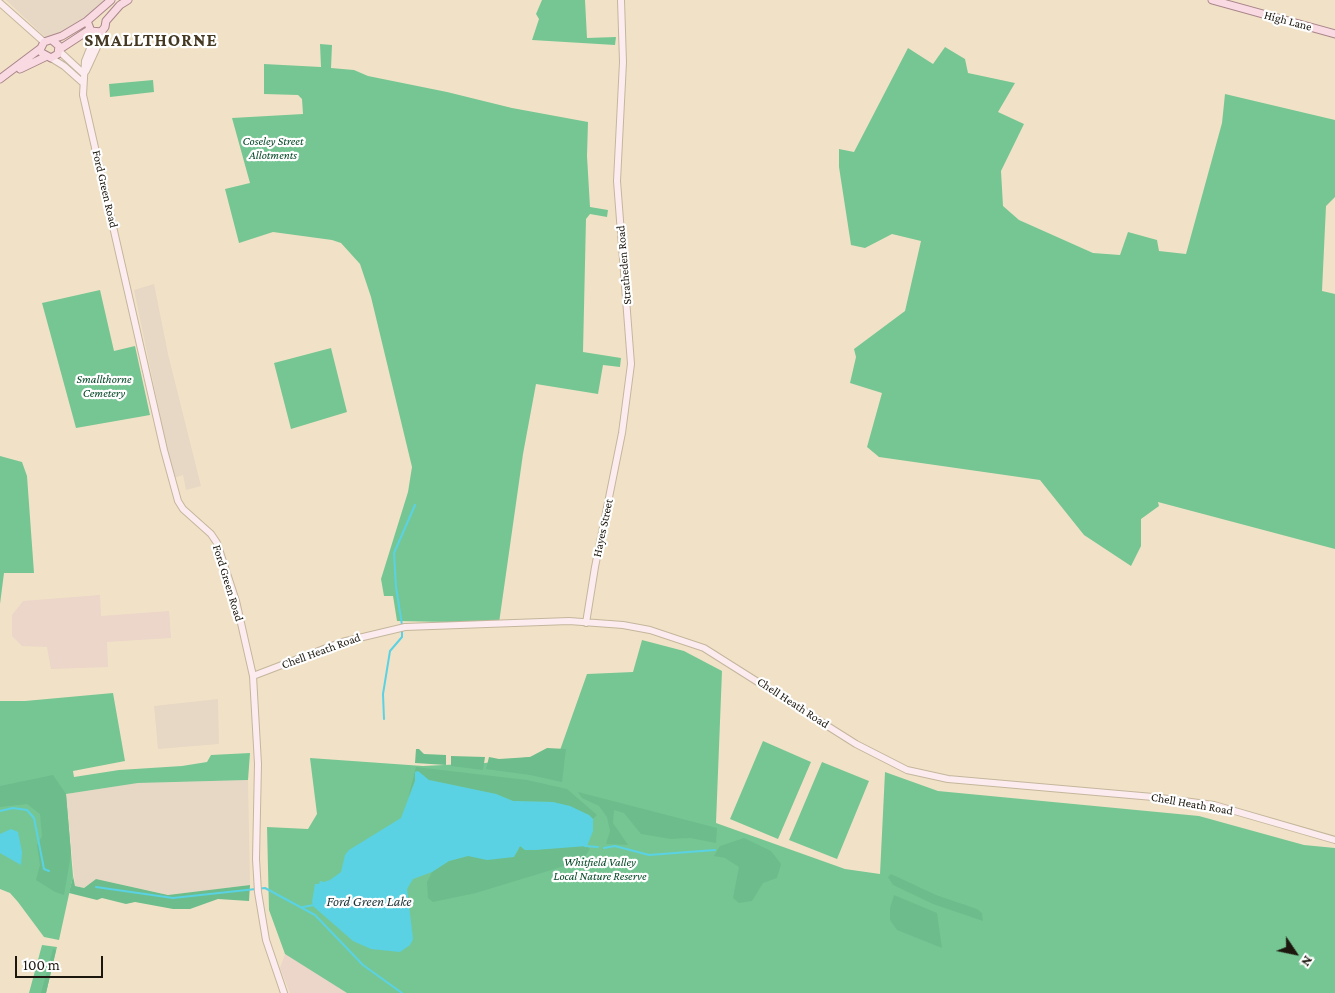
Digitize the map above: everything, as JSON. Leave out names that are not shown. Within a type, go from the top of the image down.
[{"type":"main road","points":[[2,78],[52,40],[87,22],[92,15],[97,14],[112,0],[120,6]]},
{"type":"main road","points":[[2,78],[48,58],[56,57],[60,50],[105,27],[106,21],[128,0]]},
{"type":"main road","name":"High Lane","points":[[1212,0],[1335,34]]},
{"type":"main road","points":[[97,14],[104,17],[106,21]]},
{"type":"main road","points":[[87,22],[94,31]]},
{"type":"main road","points":[[52,40],[57,43],[60,50]]},
{"type":"main road","points":[[43,46],[48,58]]},
{"type":"street","name":"Stratheden Road","points":[[621,0],[622,95],[617,181],[632,348],[622,434]]},
{"type":"street","points":[[0,3],[43,46]]},
{"type":"street","name":"Ford Green Road","points":[[94,31],[95,52],[82,82],[85,105],[174,489],[183,509],[211,534],[217,543],[236,601],[252,676],[258,763],[258,892],[266,940],[284,993]]},
{"type":"street","points":[[60,50],[84,74]]},
{"type":"street","points":[[48,58],[64,66],[82,82]]},
{"type":"street","name":"Hayes Street","points":[[586,624],[595,567],[622,434]]},
{"type":"street","name":"Chell Heath Road","points":[[252,676],[342,642],[403,628],[569,621],[586,624],[624,625],[650,630],[704,648],[856,744],[907,770],[948,779],[1153,797],[1214,805],[1335,840]]},
{"type":"shaded area","points":[[6,0],[104,0],[89,15],[56,37],[45,37]]},
{"type":"shaded area","points":[[154,284],[168,354],[201,486],[186,490],[183,475],[173,478],[134,290]]},
{"type":"shaded area","points":[[100,595],[101,616],[169,611],[171,638],[107,642],[108,667],[51,669],[47,647],[22,646],[12,636],[12,615],[23,601]]},
{"type":"shaded area","points":[[218,699],[219,744],[158,749],[154,706]]},
{"type":"shaded area","points":[[248,780],[250,885],[169,895],[96,879],[84,888],[75,886],[66,794],[138,783]]},
{"type":"shaded area","points":[[285,954],[347,993],[290,993],[280,968]]},
{"type":"green space","points":[[542,0],[585,0],[587,38],[616,37],[615,45],[532,40],[539,19],[536,14]]},
{"type":"green space","name":"Coseley Street Allotments","points":[[320,44],[332,45],[331,68],[354,70],[368,76],[447,92],[512,108],[588,122],[587,156],[590,207],[608,210],[607,217],[590,214],[586,219],[583,352],[621,358],[620,367],[603,365],[598,394],[536,384],[523,454],[499,623],[397,621],[393,596],[384,596],[381,579],[408,492],[412,467],[371,297],[360,264],[341,243],[332,240],[273,232],[239,243],[225,189],[250,183],[232,118],[303,114],[302,99],[298,95],[264,94],[264,64],[321,67]]},
{"type":"green space","points":[[945,47],[965,59],[968,73],[1015,83],[998,112],[1024,124],[1001,171],[1003,206],[1019,220],[1093,253],[1120,255],[1128,232],[1157,240],[1159,251],[1186,254],[1222,123],[1225,94],[1335,120],[1335,197],[1326,206],[1322,291],[1335,294],[1335,549],[1158,502],[1159,506],[1141,519],[1141,546],[1131,566],[1084,535],[1040,480],[879,457],[867,447],[882,393],[850,383],[856,357],[854,349],[905,311],[921,241],[892,234],[865,248],[851,245],[839,167],[839,149],[854,152],[908,48],[933,64]]},
{"type":"green space","points":[[153,80],[154,92],[110,97],[109,84]]},
{"type":"green space","name":"Smallthorne Cemetery","points":[[100,290],[114,351],[135,346],[150,415],[76,428],[42,303]]},
{"type":"green space","points":[[331,348],[347,412],[291,429],[274,363]]},
{"type":"green space","points":[[0,456],[22,462],[27,476],[34,573],[4,573],[0,604]]},
{"type":"green space","name":"Whitfield Valley Local Nature Reserve","points":[[642,640],[684,651],[722,671],[716,823],[845,869],[880,874],[885,772],[938,791],[1199,816],[1304,845],[1335,848],[1335,993],[347,993],[285,954],[269,910],[267,827],[308,829],[317,814],[310,758],[423,766],[485,763],[559,753],[587,674],[633,672]]},
{"type":"green space","points":[[113,693],[125,761],[73,771],[74,777],[119,770],[182,766],[207,762],[211,755],[250,753],[248,780],[138,783],[66,794],[73,876],[59,940],[44,937],[10,893],[0,889],[0,701],[25,701]]},
{"type":"green space","points":[[763,741],[811,762],[778,839],[730,819]]},
{"type":"green space","points":[[547,748],[566,749],[562,782],[530,775],[486,769],[489,757],[499,759],[530,757]]},
{"type":"green space","points":[[416,749],[419,749],[424,754],[446,755],[446,765],[415,763]]},
{"type":"green space","points":[[451,756],[485,757],[483,770],[451,766]]},
{"type":"green space","points":[[822,762],[869,781],[837,859],[789,840]]},
{"type":"green space","points":[[416,767],[527,780],[567,789],[597,815],[593,819],[589,815],[553,802],[513,801],[496,794],[429,780],[415,772],[415,781],[408,798]]},
{"type":"green space","points":[[53,775],[66,794],[71,854],[64,895],[55,892],[36,880],[40,865],[37,845],[42,836],[40,814],[27,804],[0,807],[0,786]]},
{"type":"green space","points":[[578,792],[717,828],[716,843],[690,838],[671,839],[641,834],[624,813],[614,810],[613,823],[628,845],[606,844],[610,831],[607,817],[599,806],[582,798]]},
{"type":"green space","points":[[744,838],[771,851],[781,864],[777,878],[763,883],[752,901],[739,903],[733,898],[739,867],[725,858],[714,856],[720,846]]},
{"type":"green space","points":[[520,846],[525,850],[571,846],[587,846],[590,849],[584,858],[571,864],[476,893],[433,902],[428,898],[427,882],[432,872],[449,861],[468,856],[516,854]]},
{"type":"green space","points":[[891,874],[936,895],[977,909],[982,913],[983,921],[933,904],[893,885],[888,877]]},
{"type":"green space","points":[[73,876],[75,886],[84,888],[96,879],[168,895],[250,885],[249,901],[218,899],[190,909],[173,909],[135,902],[126,904],[102,898],[97,900],[69,893]]},
{"type":"green space","points":[[894,895],[937,913],[942,948],[897,930],[890,920],[890,908]]},
{"type":"green space","points":[[42,945],[57,947],[46,993],[29,993]]},
{"type":"green space","points":[[53,949],[56,950],[46,993],[41,993]]},
{"type":"water","name":"Ford Green Lake","points":[[418,771],[429,780],[496,794],[513,801],[553,802],[570,806],[589,815],[593,819],[593,831],[587,846],[525,850],[520,846],[514,857],[487,860],[468,856],[449,861],[432,872],[413,879],[407,889],[413,939],[410,945],[400,952],[371,949],[353,941],[314,907],[312,902],[315,884],[319,884],[320,881],[330,880],[341,872],[345,855],[349,850],[401,818],[415,781],[415,772]]},
{"type":"water","points":[[11,829],[18,832],[22,852],[21,865],[0,853],[0,834]]},
{"type":"waterway","points":[[402,625],[396,587],[394,553],[415,505]]},
{"type":"waterway","points":[[384,719],[383,694],[390,651],[402,637],[402,630]]},
{"type":"waterway","points":[[0,811],[13,808],[27,810],[34,818],[44,869],[49,871]]},
{"type":"waterway","points":[[585,846],[598,847]]},
{"type":"waterway","points":[[604,848],[615,846],[649,855],[715,850]]},
{"type":"waterway","points":[[96,887],[173,898],[265,888],[315,915],[363,965],[402,993]]},
{"type":"waterway","points":[[303,907],[314,905]]},
{"type":"district","name":"SMALLTHORNE","points":[[151,40]]}]
